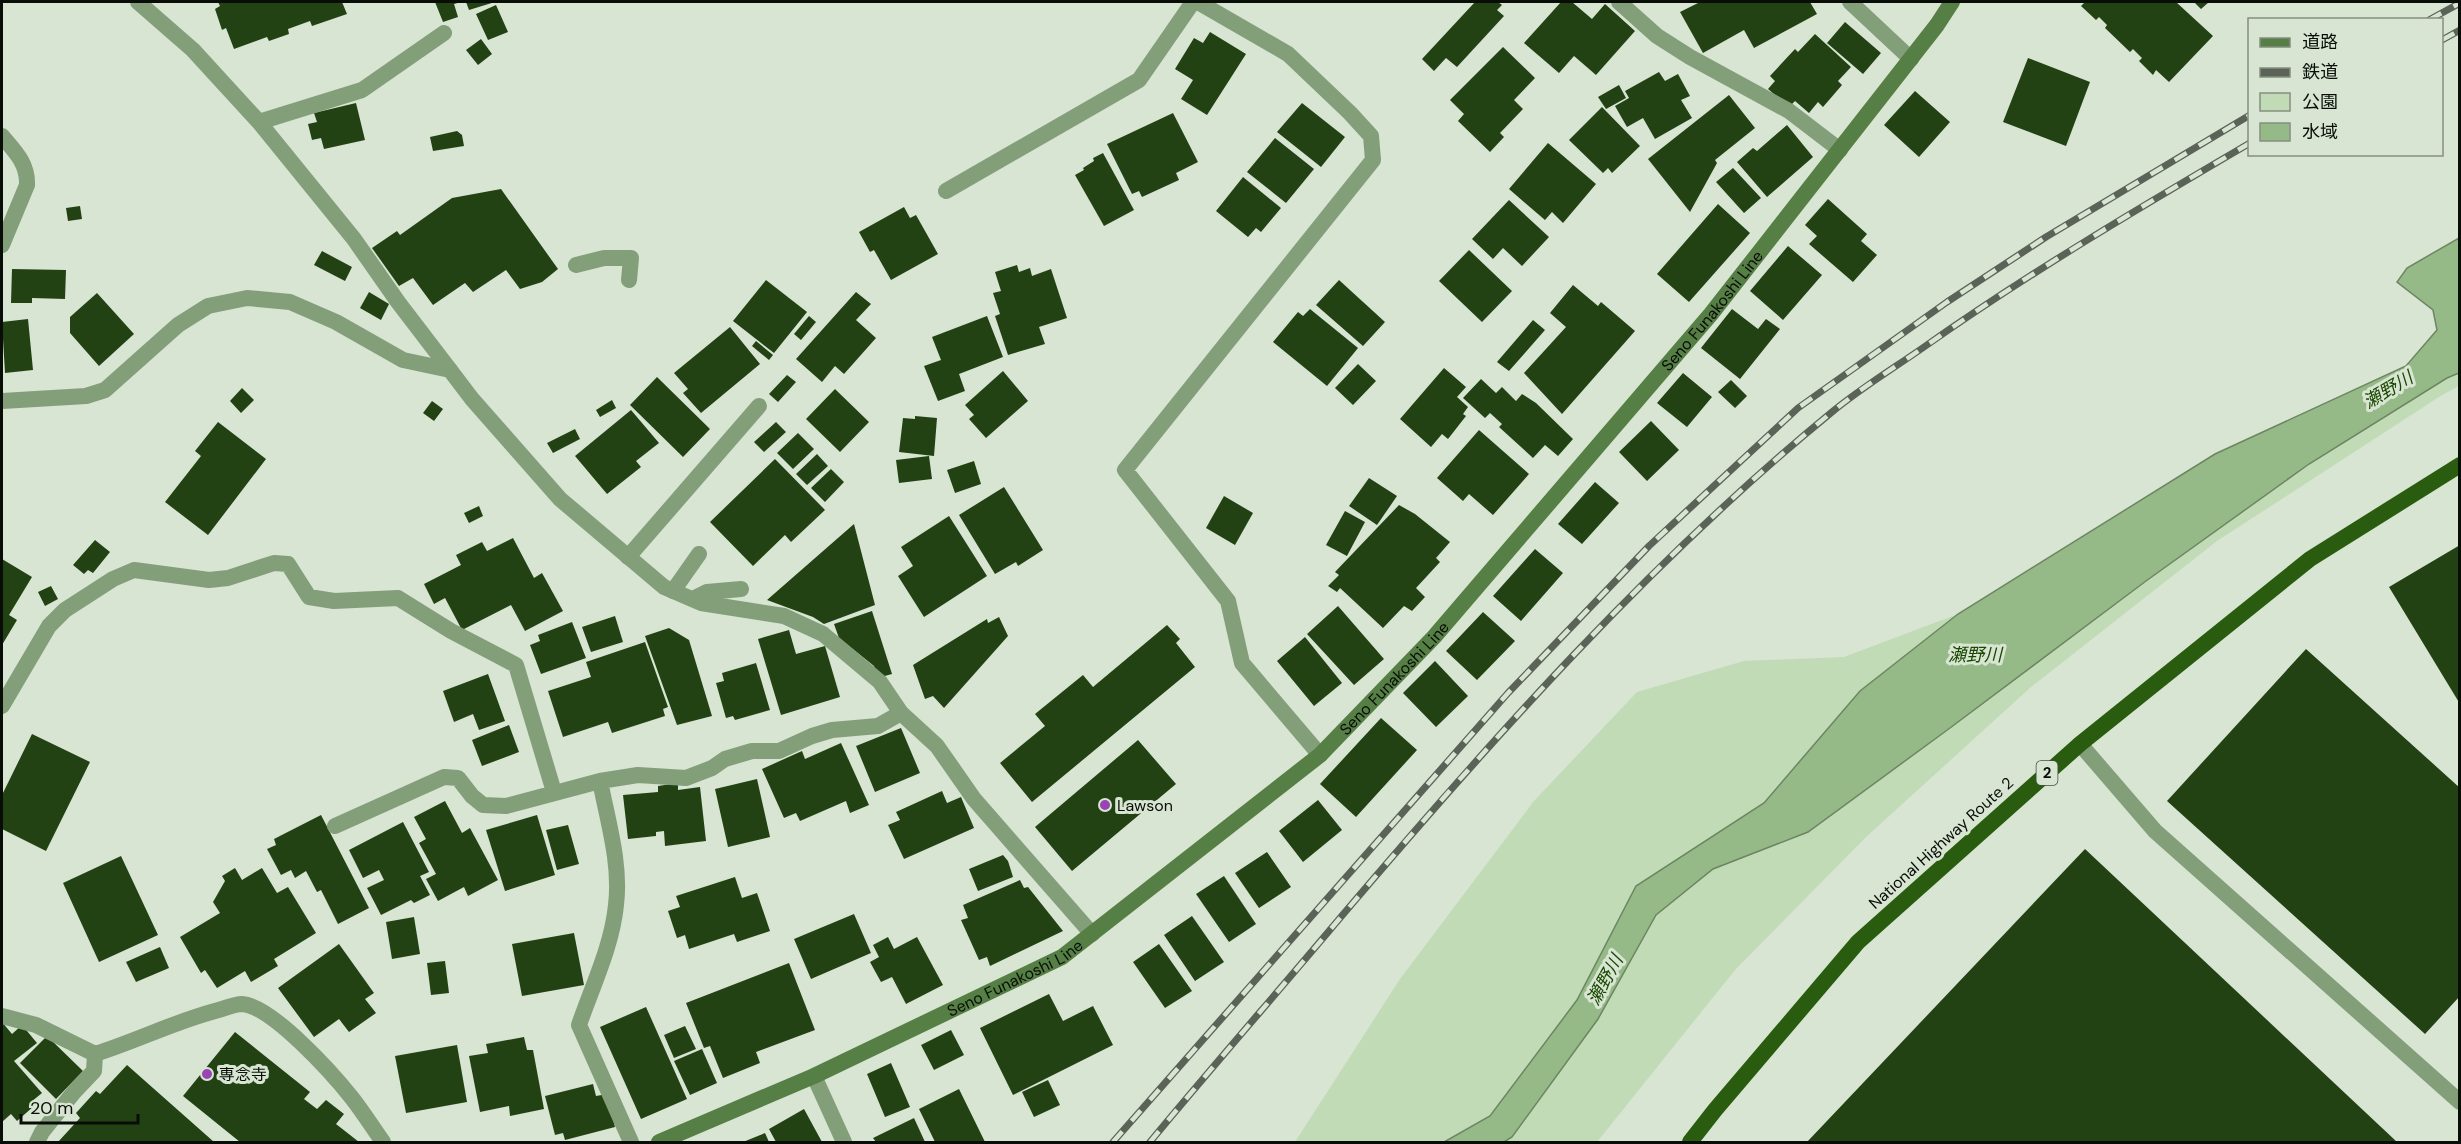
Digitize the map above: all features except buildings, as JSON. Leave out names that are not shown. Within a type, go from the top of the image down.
[{"type":"highway","name":"National Highway Route 2","points":[[1690,1143],[1715,1110],[1858,942],[2080,744],[2310,559],[2460,465]]},
{"type":"main road","name":"Seno Funakoshi Line","points":[[659,1143],[814,1076],[1062,957],[1320,755],[1434,638],[1711,314],[1911,59],[1952,2]]},
{"type":"street","points":[[138,2],[193,50],[259,122],[354,239],[398,302],[472,399],[560,499],[664,587],[701,603],[784,616],[823,634],[880,682],[901,712],[937,746],[974,799],[1092,934]]},
{"type":"street","points":[[946,191],[1139,80],[1193,2]]},
{"type":"street","points":[[1198,2],[1288,54],[1350,112],[1371,136],[1373,160],[1125,471],[1228,601],[1242,663],[1320,755]]},
{"type":"street","points":[[1619,2],[1657,36],[1689,57],[1789,111],[1840,150]]},
{"type":"street","points":[[1850,2],[1911,59]]},
{"type":"street","points":[[259,122],[362,90],[444,33]]},
{"type":"street","points":[[2,136],[21,159],[28,175],[27,185],[2,245]]},
{"type":"street","points":[[576,265],[604,258],[631,258],[629,280]]},
{"type":"street","points":[[2,401],[86,396],[105,390],[178,325],[208,306],[247,298],[290,302],[336,322],[403,360],[450,370]]},
{"type":"street","points":[[628,557],[759,406]]},
{"type":"street","points":[[673,591],[699,554]]},
{"type":"street","points":[[2,706],[49,626],[65,610],[113,579],[134,570],[209,580],[228,578],[274,563],[288,564],[309,597],[334,601],[398,598],[451,631],[516,665],[554,792]]},
{"type":"street","points":[[693,599],[706,592],[741,589]]},
{"type":"street","points":[[335,826],[444,777],[458,778],[472,796],[483,805],[506,806],[600,781],[638,775],[686,778],[712,768],[725,759],[752,751],[779,751],[832,730],[878,726],[901,712]]},
{"type":"street","points":[[2080,744],[2155,831],[2460,1102]]},
{"type":"street","points":[[600,781],[615,858],[616,907],[606,949],[579,1025],[631,1143]]},
{"type":"street","points":[[2,1016],[36,1024],[95,1054],[127,1044],[182,1020],[242,1004],[261,1011],[288,1031],[315,1057],[352,1098],[383,1143]]},
{"type":"street","points":[[37,1143],[42,1132],[94,1071],[95,1054]]},
{"type":"street","points":[[814,1076],[844,1143]]},
{"type":"green space","points":[[2459,373],[2459,386],[2217,541],[2031,687],[1866,837],[1735,970],[1597,1142],[1504,1142],[1512,1136],[1598,1019],[1656,915],[1713,869],[1808,832],[2146,581],[2309,464],[2447,378]]},
{"type":"green space","points":[[1958,614],[1860,691],[1764,803],[1636,886],[1577,1000],[1490,1116],[1444,1142],[1295,1142],[1400,979],[1534,801],[1637,692],[1744,661],[1844,657]]},
{"type":"water","name":"瀬野川","points":[[2459,238],[2459,373],[2447,378],[2309,464],[2146,581],[1808,832],[1713,869],[1656,915],[1598,1019],[1512,1137],[1504,1142],[1444,1142],[1490,1116],[1577,1000],[1636,886],[1764,803],[1860,691],[1958,614],[2215,454],[2406,366],[2437,330],[2433,310],[2397,282],[2407,268]]},
{"type":"railway","points":[[2433,18],[2460,3]]},
{"type":"railway","points":[[2443,39],[2460,30]]},
{"type":"railway","points":[[1113,1142],[1508,693],[1649,546],[1798,408],[1947,302],[2046,237],[2248,116]]},
{"type":"railway","points":[[1150,1142],[1398,851],[1515,718],[1636,591],[1765,469],[1866,386],[2004,293],[2248,144]]},
{"type":"place","name":"Lawson","points":[[1105,805]]},
{"type":"place","name":"専念寺","points":[[207,1074]]}]
